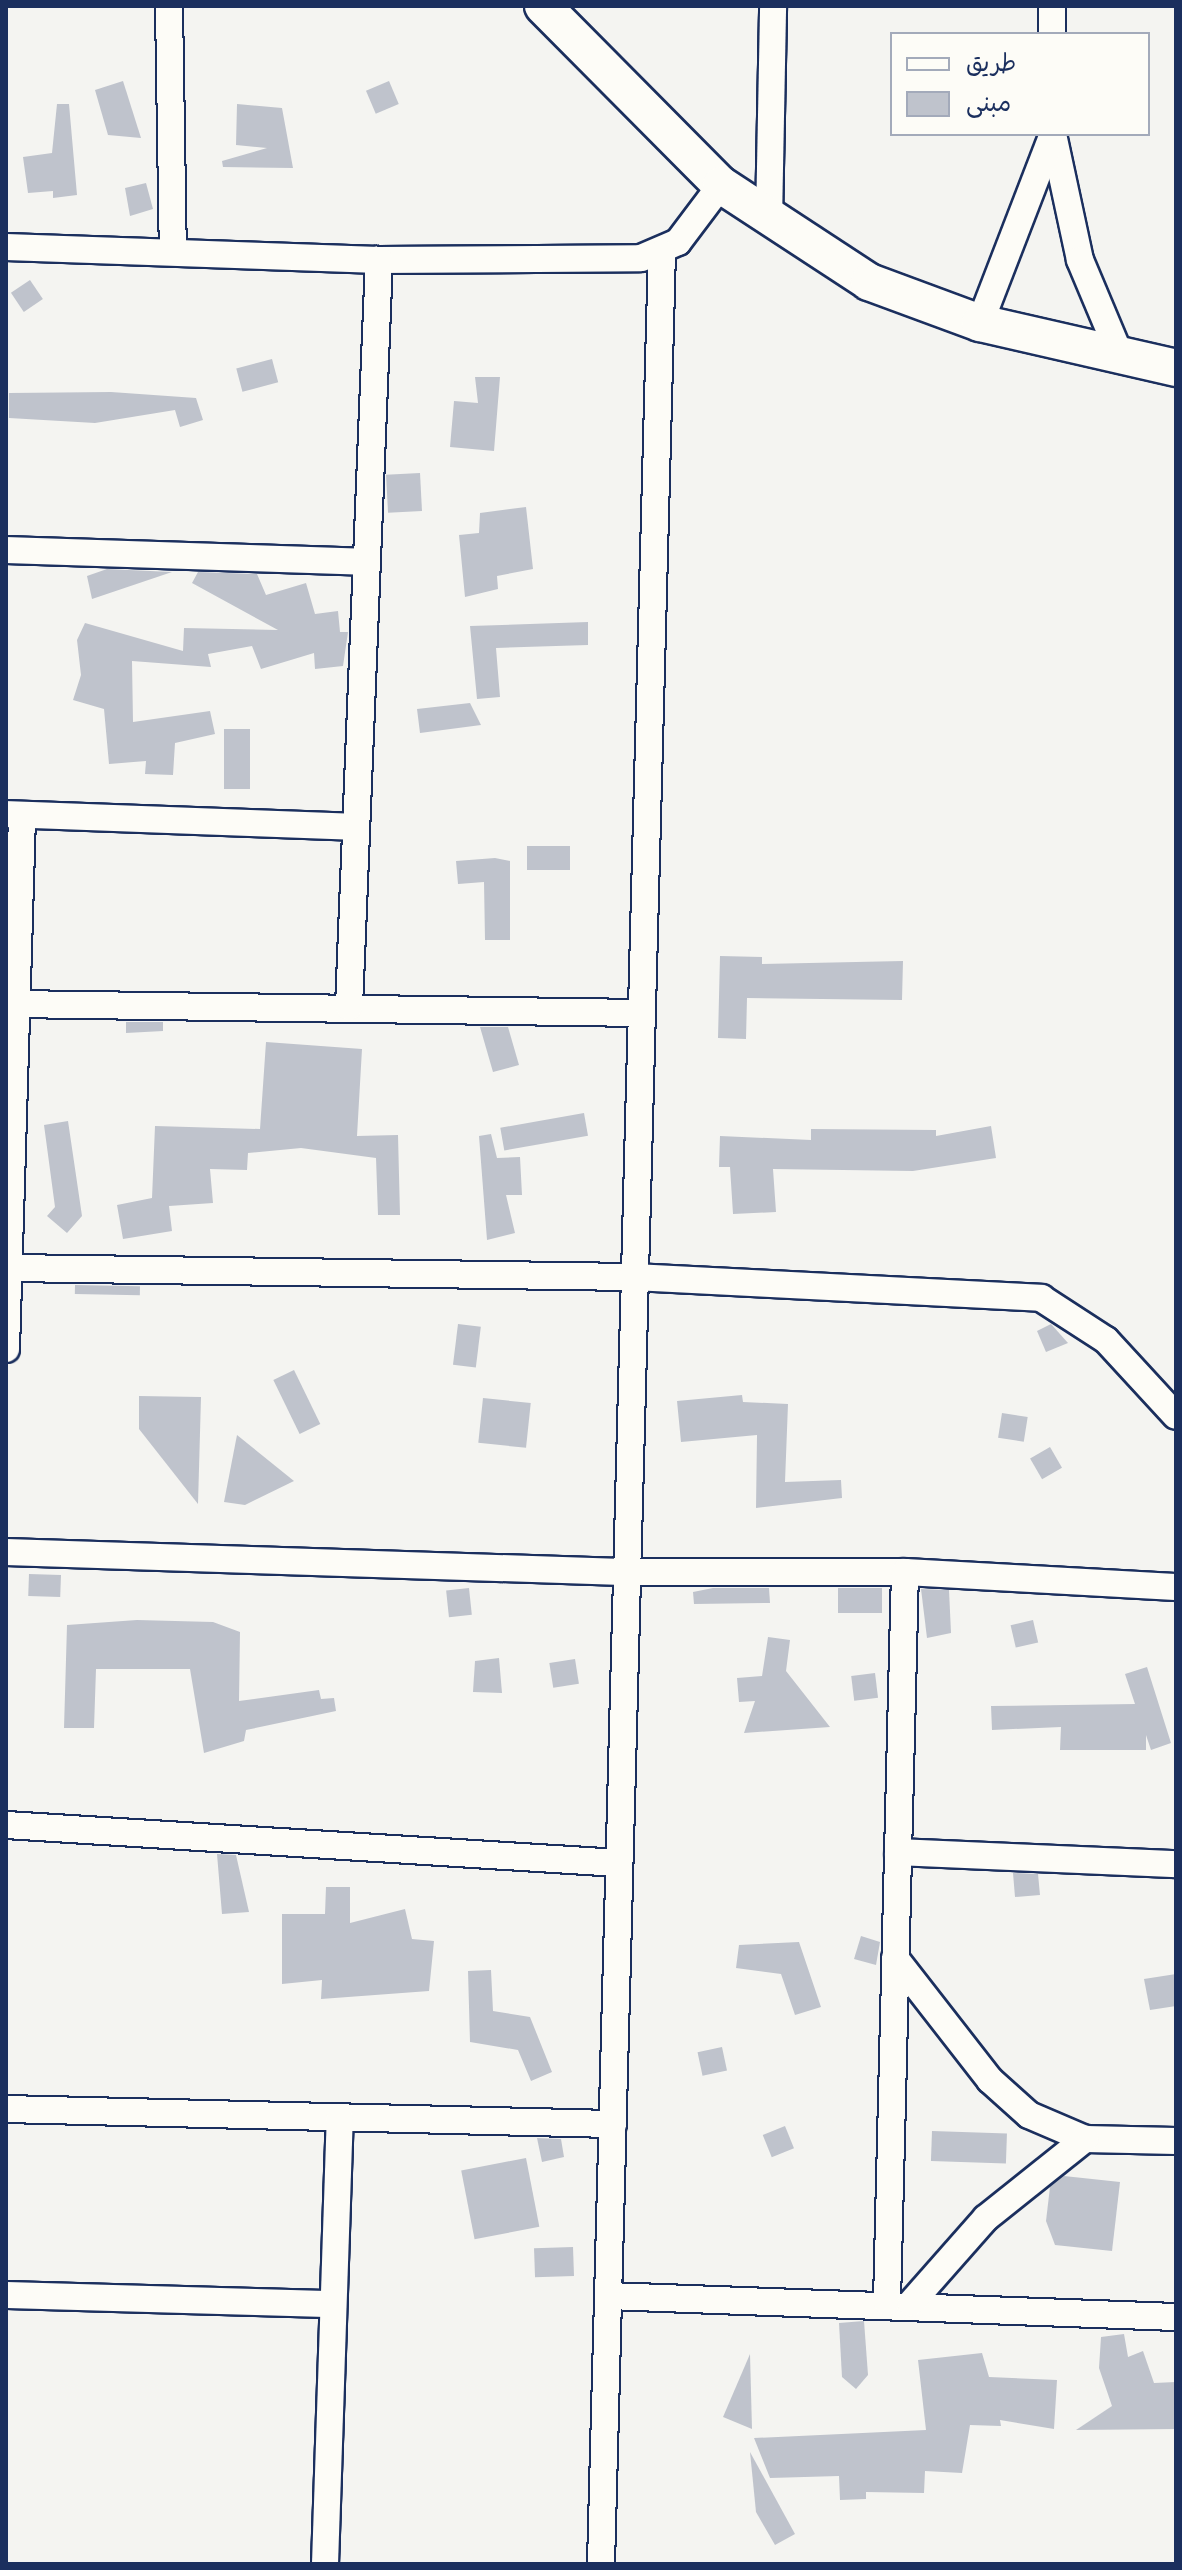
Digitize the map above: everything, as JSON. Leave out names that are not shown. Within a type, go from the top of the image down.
[{"type":"main road","points":[[543,6],[721,185],[769,220],[869,282],[980,323],[1176,368]]},
{"type":"street","points":[[169,6],[173,250]]},
{"type":"street","points":[[769,220],[773,6]]},
{"type":"street","points":[[1052,6],[1052,32]]},
{"type":"street","points":[[980,323],[1052,136]]},
{"type":"street","points":[[1053,136],[1080,260],[1120,355]]},
{"type":"street","points":[[601,2564],[619,1863],[623,1572],[662,254],[721,185]]},
{"type":"street","points":[[6,247],[173,250],[379,260],[662,254]]},
{"type":"street","points":[[349,1007],[353,827],[379,260]]},
{"type":"street","points":[[6,550],[366,562]]},
{"type":"street","points":[[6,1349],[10,1268],[14,814],[353,827]]},
{"type":"street","points":[[13,1004],[641,1013]]},
{"type":"street","points":[[10,1268],[632,1277],[1041,1298],[1106,1340],[1176,1416]]},
{"type":"street","points":[[6,1552],[623,1572],[905,1572],[1176,1587]]},
{"type":"street","points":[[899,2302],[895,1958],[905,1572]]},
{"type":"street","points":[[6,1825],[619,1863]]},
{"type":"street","points":[[898,1852],[1176,1864]]},
{"type":"street","points":[[895,1958],[990,2080],[1029,2115],[1085,2139],[1176,2141]]},
{"type":"street","points":[[6,2109],[613,2124]]},
{"type":"street","points":[[325,2564],[331,2304],[340,2118]]},
{"type":"street","points":[[899,2302],[986,2218],[1085,2139]]},
{"type":"street","points":[[6,2295],[331,2304]]},
{"type":"street","points":[[608,2296],[899,2302],[1176,2317]]},
{"type":"building","points":[[123,81],[141,138],[108,135],[95,90]]},
{"type":"building","points":[[389,81],[399,104],[376,114],[366,91]]},
{"type":"building","points":[[57,104],[69,104],[77,195],[53,198],[53,191],[28,193],[23,157],[52,153]]},
{"type":"building","points":[[237,104],[282,108],[293,168],[223,167],[222,161],[267,148],[236,145]]},
{"type":"building","points":[[146,183],[153,209],[130,216],[125,188]]},
{"type":"building","points":[[30,280],[43,299],[24,312],[11,293]]},
{"type":"building","points":[[272,359],[278,382],[242,392],[236,369]]},
{"type":"building","points":[[475,377],[500,377],[494,451],[450,447],[454,401],[478,403]]},
{"type":"building","points":[[111,392],[196,398],[203,420],[180,427],[175,410],[95,423],[9,418],[9,393]]},
{"type":"building","points":[[420,473],[422,511],[388,513],[386,475]]},
{"type":"building","points":[[526,507],[533,569],[497,576],[498,589],[465,597],[459,535],[479,533],[480,513]]},
{"type":"building","points":[[107,569],[172,572],[92,599],[87,576]]},
{"type":"building","points":[[198,572],[257,574],[266,595],[306,583],[315,614],[338,611],[340,632],[348,632],[343,666],[315,669],[314,653],[261,669],[252,646],[208,654],[211,667],[132,661],[133,722],[210,711],[215,734],[175,743],[173,775],[145,774],[146,761],[109,764],[104,709],[73,700],[81,675],[77,640],[85,623],[183,651],[184,628],[278,630],[192,583]]},
{"type":"building","points":[[588,622],[588,645],[496,648],[500,697],[477,699],[470,626]]},
{"type":"building","points":[[470,703],[481,725],[420,733],[417,709]]},
{"type":"building","points":[[224,729],[250,729],[250,789],[224,789]]},
{"type":"building","points":[[527,846],[570,846],[570,870],[527,870]]},
{"type":"building","points":[[495,858],[510,861],[510,940],[485,940],[484,882],[458,884],[456,861]]},
{"type":"building","points":[[720,956],[762,957],[762,964],[903,961],[902,1000],[747,998],[746,1039],[718,1038]]},
{"type":"building","points":[[126,1022],[163,1022],[163,1031],[126,1033]]},
{"type":"building","points":[[480,1027],[508,1027],[519,1065],[493,1072]]},
{"type":"building","points":[[266,1042],[362,1049],[357,1136],[398,1135],[400,1215],[378,1215],[376,1158],[301,1148],[248,1153],[247,1170],[210,1169],[213,1203],[169,1206],[172,1231],[123,1239],[117,1205],[152,1198],[155,1126],[260,1129]]},
{"type":"building","points":[[584,1113],[588,1136],[504,1150],[500,1128]]},
{"type":"building","points":[[68,1121],[82,1216],[67,1233],[47,1216],[55,1207],[44,1125]]},
{"type":"building","points":[[991,1126],[996,1158],[913,1171],[773,1169],[776,1212],[733,1214],[730,1167],[719,1167],[720,1136],[811,1140],[811,1129],[936,1130],[936,1136]]},
{"type":"building","points":[[491,1134],[497,1158],[520,1157],[522,1195],[506,1195],[515,1233],[487,1240],[479,1136]]},
{"type":"building","points":[[75,1285],[140,1286],[140,1295],[75,1294]]},
{"type":"building","points":[[458,1324],[481,1327],[476,1367],[453,1365]]},
{"type":"building","points":[[1051,1324],[1068,1343],[1046,1352],[1037,1331]]},
{"type":"building","points":[[294,1370],[320,1424],[300,1434],[273,1380]]},
{"type":"building","points":[[742,1395],[743,1402],[788,1404],[785,1482],[841,1480],[842,1498],[756,1508],[757,1435],[681,1442],[677,1401]]},
{"type":"building","points":[[139,1396],[201,1397],[198,1504],[139,1429]]},
{"type":"building","points":[[483,1398],[531,1403],[526,1448],[478,1443]]},
{"type":"building","points":[[1002,1413],[1028,1417],[1024,1442],[998,1438]]},
{"type":"building","points":[[237,1435],[294,1481],[245,1505],[224,1502]]},
{"type":"building","points":[[1050,1447],[1062,1468],[1042,1479],[1030,1458]]},
{"type":"building","points":[[29,1574],[61,1575],[60,1597],[28,1596]]},
{"type":"building","points":[[469,1588],[472,1615],[449,1617],[446,1590]]},
{"type":"building","points":[[713,1588],[769,1588],[770,1603],[694,1604],[693,1592]]},
{"type":"building","points":[[838,1588],[882,1588],[882,1613],[838,1613]]},
{"type":"building","points":[[921,1589],[949,1590],[951,1633],[927,1638]]},
{"type":"building","points":[[137,1620],[213,1622],[240,1632],[239,1701],[319,1690],[321,1699],[334,1698],[336,1711],[246,1730],[244,1741],[204,1753],[190,1669],[96,1669],[94,1728],[64,1728],[67,1625]]},
{"type":"building","points":[[1033,1620],[1038,1642],[1016,1648],[1011,1625]]},
{"type":"building","points":[[768,1637],[790,1640],[786,1671],[830,1727],[744,1733],[755,1701],[739,1702],[737,1678],[762,1676]]},
{"type":"building","points":[[499,1658],[502,1693],[473,1692],[475,1661]]},
{"type":"building","points":[[575,1659],[579,1684],[553,1688],[549,1663]]},
{"type":"building","points":[[1147,1667],[1171,1743],[1151,1750],[1146,1735],[1146,1750],[1060,1750],[1061,1727],[992,1730],[991,1706],[1135,1704],[1125,1674]]},
{"type":"building","points":[[875,1673],[878,1698],[854,1701],[851,1676]]},
{"type":"building","points":[[217,1854],[236,1855],[249,1912],[222,1914]]},
{"type":"building","points":[[1013,1873],[1038,1874],[1040,1895],[1015,1897]]},
{"type":"building","points":[[326,1887],[350,1887],[350,1923],[405,1909],[412,1939],[434,1941],[429,1991],[321,1999],[322,1980],[282,1984],[282,1914],[325,1914]]},
{"type":"building","points":[[861,1936],[880,1942],[876,1965],[854,1959]]},
{"type":"building","points":[[799,1942],[821,2007],[795,2015],[781,1974],[736,1968],[739,1945]]},
{"type":"building","points":[[491,1970],[493,2011],[530,2017],[552,2072],[531,2081],[518,2050],[470,2042],[468,1971]]},
{"type":"building","points":[[1176,1974],[1176,2006],[1150,2010],[1144,1979]]},
{"type":"building","points":[[722,2047],[727,2070],[703,2076],[698,2052]]},
{"type":"building","points":[[785,2126],[794,2148],[772,2157],[763,2135]]},
{"type":"building","points":[[932,2131],[1007,2134],[1006,2164],[931,2161]]},
{"type":"building","points":[[537,2138],[561,2139],[564,2157],[542,2162]]},
{"type":"building","points":[[526,2158],[539,2227],[475,2239],[461,2171]]},
{"type":"building","points":[[1064,2176],[1120,2182],[1112,2251],[1055,2245],[1046,2221],[1050,2187]]},
{"type":"building","points":[[573,2247],[574,2276],[535,2277],[534,2248]]},
{"type":"building","points":[[864,2321],[868,2375],[856,2389],[842,2377],[839,2323]]},
{"type":"building","points":[[1124,2334],[1128,2357],[1143,2351],[1154,2383],[1176,2382],[1176,2429],[1076,2430],[1112,2406],[1099,2368],[1101,2337]]},
{"type":"building","points":[[982,2353],[989,2377],[1057,2380],[1054,2429],[1000,2420],[1001,2426],[970,2425],[962,2473],[925,2471],[924,2493],[866,2492],[866,2499],[840,2500],[839,2476],[770,2478],[754,2438],[926,2430],[918,2360]]},
{"type":"building","points":[[750,2354],[752,2429],[723,2417]]},
{"type":"building","points":[[750,2452],[795,2534],[775,2545],[756,2512]]}]
